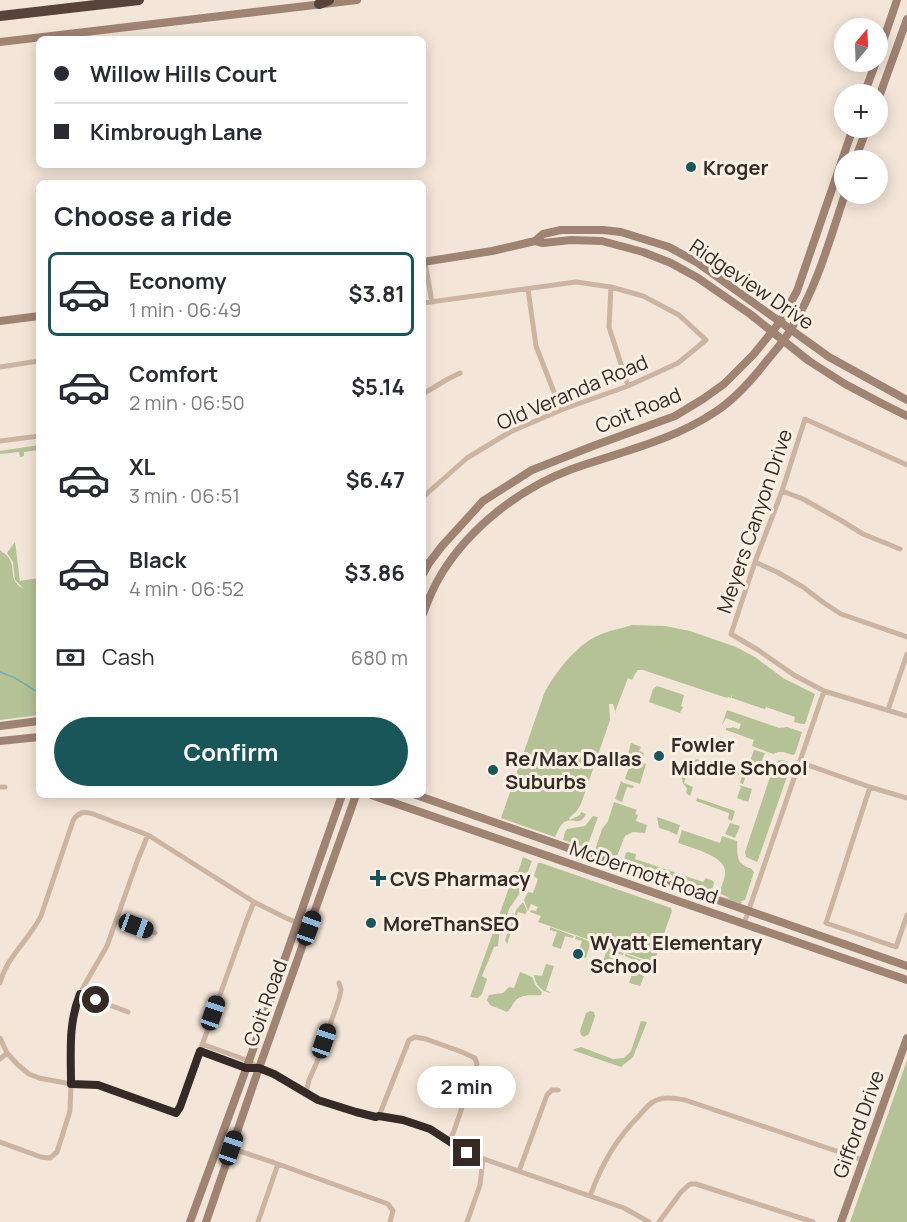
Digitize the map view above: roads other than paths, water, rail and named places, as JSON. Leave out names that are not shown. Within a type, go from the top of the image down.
[{"type":"highway","points":[[0,16],[139,0]]},
{"type":"main road","points":[[49,36],[324,2],[357,0]]},
{"type":"main road","points":[[888,27],[897,0]]},
{"type":"main road","points":[[883,84],[907,19]]},
{"type":"main road","points":[[0,42],[36,38]]},
{"type":"main road","points":[[875,72],[886,76]]},
{"type":"main road","name":"Coit Road","points":[[426,568],[442,546],[483,501],[532,470],[675,416],[724,384],[753,355],[780,322],[797,291],[834,187]]},
{"type":"main road","name":"Coit Road","points":[[426,608],[443,572],[463,544],[483,524],[512,501],[539,484],[573,469],[666,438],[716,412],[745,386],[790,330],[815,281],[842,204]]},
{"type":"main road","name":"Ridgeview Drive","points":[[535,241],[543,234],[579,229],[621,232],[669,248],[698,263],[829,357],[907,399]]},
{"type":"main road","points":[[816,237],[830,241]]},
{"type":"main road","name":"Ridgeview Drive","points":[[426,262],[492,251],[535,241],[543,243],[571,240],[602,241],[643,252],[671,263],[698,278],[750,314],[809,361],[845,384],[907,416]]},
{"type":"main road","points":[[0,321],[36,316]]},
{"type":"main road","points":[[593,446],[604,459]]},
{"type":"main road","points":[[593,446],[593,462]]},
{"type":"main road","points":[[0,726],[36,721]]},
{"type":"main road","points":[[0,741],[36,737]]},
{"type":"main road","name":"Coit Road","points":[[190,1222],[248,1065],[341,798]]},
{"type":"main road","name":"Coit Road","points":[[206,1222],[355,798]]},
{"type":"main road","name":"McDermott Road","points":[[380,798],[907,980]]},
{"type":"main road","name":"McDermott Road","points":[[425,798],[907,966]]},
{"type":"main road","points":[[486,835],[490,821]]},
{"type":"main road","points":[[321,854],[324,861],[318,876],[320,880],[326,882]]},
{"type":"main road","points":[[582,868],[587,855]]},
{"type":"main road","points":[[856,963],[860,950]]},
{"type":"main road","name":"Gifford Drive","points":[[841,1222],[907,1038]]},
{"type":"street","points":[[426,272],[432,302]]},
{"type":"street","points":[[426,303],[576,282],[611,287],[609,327],[628,386]]},
{"type":"street","name":"Old Veranda Road","points":[[426,494],[467,459],[510,432],[561,410],[628,386],[678,363],[706,340],[679,315],[643,296],[611,287]]},
{"type":"street","points":[[528,289],[536,346],[561,410]]},
{"type":"street","points":[[0,367],[36,361]]},
{"type":"street","points":[[426,392],[460,373]]},
{"type":"street","name":"Meyers Canyon Drive","points":[[824,691],[794,675],[731,634],[805,419],[907,465]]},
{"type":"street","points":[[0,441],[36,436]]},
{"type":"street","points":[[782,491],[803,499],[863,534],[900,549]]},
{"type":"street","points":[[755,562],[803,587],[841,614],[907,637]]},
{"type":"street","points":[[888,710],[907,654]]},
{"type":"street","points":[[744,924],[824,691],[907,716]]},
{"type":"street","points":[[799,762],[907,798]]},
{"type":"street","points":[[870,787],[826,923],[896,947],[907,915]]},
{"type":"street","points":[[0,983],[6,966],[41,915],[73,821],[80,813],[93,814],[148,835],[254,902],[309,928]]},
{"type":"street","points":[[0,1142],[41,1157],[51,1158],[57,1152],[69,1118],[70,1036],[73,1016],[80,994],[107,946],[148,835]]},
{"type":"street","points":[[0,1038],[7,1053],[29,1074],[49,1081],[98,1085],[176,1113],[254,902]]},
{"type":"street","points":[[117,919],[155,933]]},
{"type":"street","points":[[306,1093],[339,999],[341,990],[339,983]]},
{"type":"street","points":[[80,994],[128,1012]]},
{"type":"street","points":[[379,1116],[409,1040],[415,1036],[462,1052],[475,1059],[477,1064],[449,1142]]},
{"type":"street","points":[[202,1044],[248,1065]]},
{"type":"street","points":[[200,1051],[274,1074],[318,1100],[356,1112],[403,1120],[430,1129],[467,1153],[624,1208],[649,1222]]},
{"type":"street","points":[[0,1059],[7,1053]]},
{"type":"street","points":[[519,1171],[547,1095],[552,1090],[558,1090]]},
{"type":"street","points":[[590,1196],[614,1145],[653,1101],[669,1097],[685,1100],[862,1160]]},
{"type":"street","points":[[219,1144],[387,1204],[393,1210],[390,1222]]},
{"type":"street","points":[[467,1222],[480,1185],[483,1159]]},
{"type":"street","points":[[258,1222],[278,1164]]},
{"type":"street","points":[[659,1222],[681,1192],[690,1184],[813,1222]]},
{"type":"waterway","points":[[0,672],[36,691]]},
{"type":"place","name":"Kroger","points":[[691,167]]},
{"type":"place","name":"Fowler Middle School","points":[[659,756]]},
{"type":"place","name":"Re/Max Dallas Suburbs","points":[[493,770]]},
{"type":"place","name":"CVS Pharmacy","points":[[378,878]]},
{"type":"place","name":"MoreThanSEO","points":[[371,923]]},
{"type":"place","name":"Wyatt Elementary School","points":[[578,954]]}]
